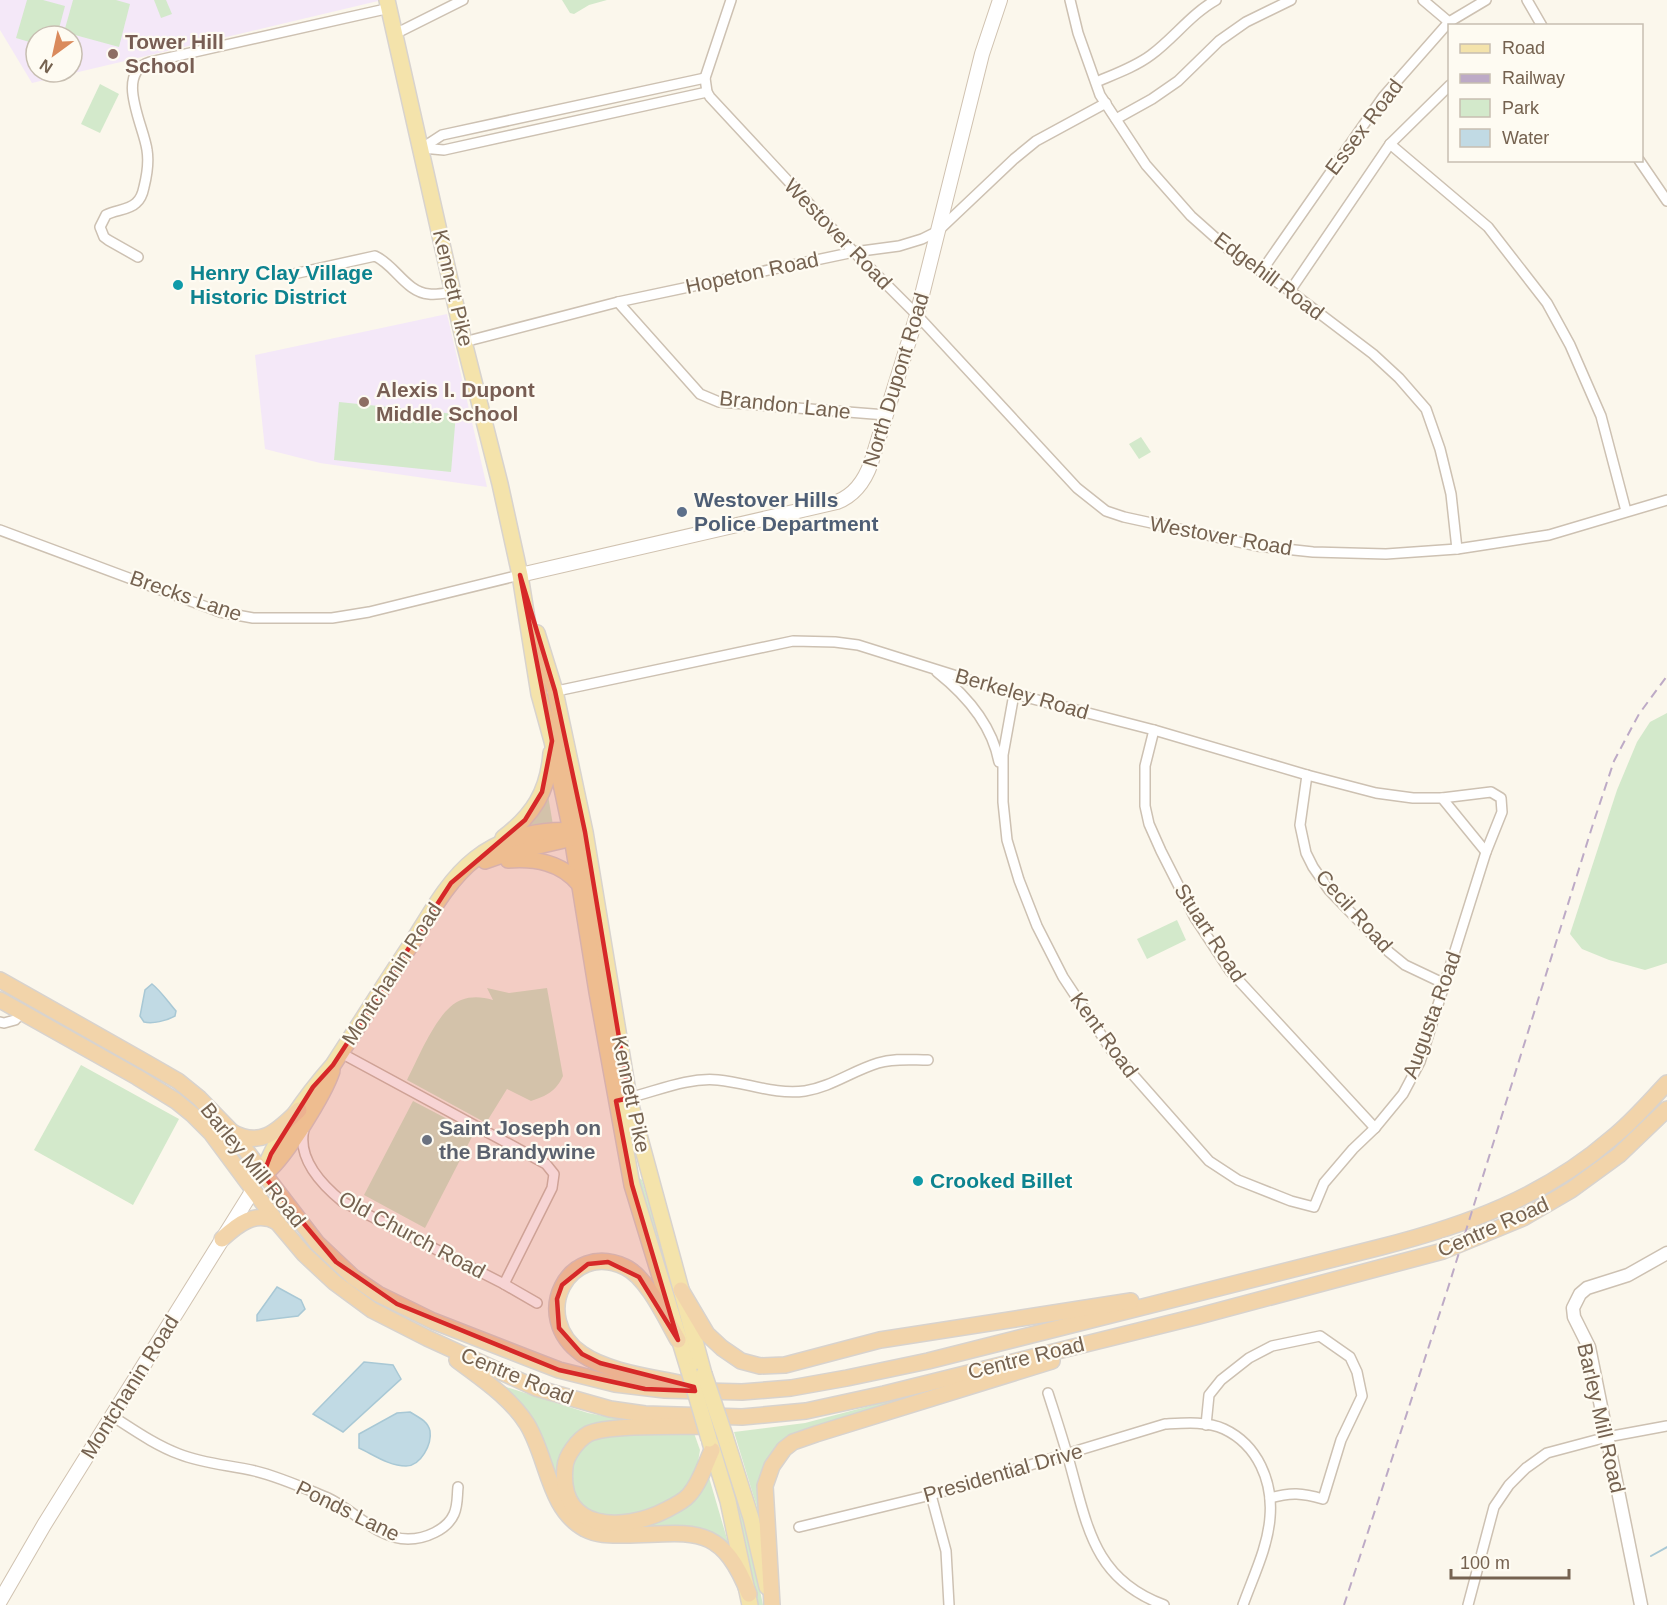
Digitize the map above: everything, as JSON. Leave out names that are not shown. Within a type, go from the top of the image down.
[{"type":"highway","name":"Barley Mill Road","points":[[0,980],[184,1085],[232,1132],[317,1243],[353,1276],[397,1304],[470,1336]]},
{"type":"highway","name":"Barley Mill Road","points":[[0,1000],[176,1101],[211,1133],[277,1222],[313,1264],[358,1300]]},
{"type":"highway","points":[[22,1012],[32,1008],[40,1009],[100,1042],[126,1051]]},
{"type":"highway","name":"Centre Road","points":[[470,1336],[559,1370],[645,1389],[718,1392],[791,1388],[858,1376],[928,1361],[1408,1240],[1468,1222],[1529,1195],[1584,1160],[1612,1138],[1667,1083]]},
{"type":"highway","name":"Centre Road","points":[[358,1300],[427,1338],[536,1389],[610,1409],[689,1417],[742,1417],[806,1411],[884,1394],[1254,1302],[1443,1251],[1523,1218],[1598,1172],[1631,1145],[1667,1109]]},
{"type":"highway","points":[[232,1132],[249,1138],[266,1137],[305,1110]]},
{"type":"highway","points":[[222,1239],[240,1224],[252,1218],[263,1217],[277,1222]]},
{"type":"highway","points":[[678,1340],[639,1277],[626,1267],[608,1262],[588,1264],[574,1272],[562,1285],[557,1299],[560,1328],[569,1342],[582,1354],[600,1363],[627,1371],[718,1392]]},
{"type":"highway","points":[[681,1290],[707,1334],[741,1361],[760,1366],[785,1365],[880,1340],[952,1327],[1208,1290]]},
{"type":"highway","points":[[772,1605],[765,1486],[778,1456],[793,1442],[1008,1373],[1203,1320],[1254,1302]]},
{"type":"highway","points":[[427,1338],[500,1393],[526,1422],[538,1444],[559,1504],[570,1518],[602,1535],[701,1535],[718,1544],[730,1555],[739,1570],[750,1600]]},
{"type":"highway","points":[[710,1445],[699,1479],[689,1496],[652,1518],[617,1524],[597,1522],[574,1508],[564,1481],[566,1461],[571,1452],[588,1435],[603,1430],[775,1423],[853,1405],[884,1394]]},
{"type":"main road","name":"North Dupont Road","points":[[520,575],[842,500],[855,490],[866,475],[917,315],[982,54],[1000,0]]},
{"type":"main road","name":"Kennett Pike","points":[[389,4],[464,342],[500,484],[520,575],[539,694],[576,834],[579,884],[623,1099],[681,1290],[710,1445],[728,1501],[750,1600]]},
{"type":"main road","name":"Kennett Pike","points":[[520,575],[555,691],[576,834],[623,1099],[632,1185],[678,1340],[697,1372],[725,1436],[751,1518],[772,1605]]},
{"type":"main road","points":[[482,858],[517,827],[537,802],[549,771],[552,741]]},
{"type":"main road","name":"Montchanin Road","points":[[1,1603],[27,1553],[263,1175],[271,1154],[305,1110],[313,1087],[337,1059],[451,883],[507,841],[544,832],[576,834]]},
{"type":"main road","points":[[482,858],[536,860],[562,869],[579,884]]},
{"type":"street","points":[[395,34],[463,0]]},
{"type":"street","points":[[422,148],[444,150],[707,92],[705,78],[731,0]]},
{"type":"street","name":"Edgehill Road","points":[[1070,0],[1078,33],[1096,82],[1106,103],[1146,165],[1191,216],[1227,248],[1290,291],[1372,354],[1399,378],[1426,409],[1440,448],[1451,494],[1457,549]]},
{"type":"street","points":[[1096,82],[1126,70],[1151,55],[1202,8],[1216,0]]},
{"type":"street","points":[[1116,118],[1152,99],[1178,81],[1219,41],[1246,22],[1291,0]]},
{"type":"street","points":[[1423,0],[1449,22]]},
{"type":"street","name":"Essex Road","points":[[1261,272],[1383,97],[1449,22],[1486,0]]},
{"type":"street","points":[[1527,0],[1541,24]]},
{"type":"street","points":[[138,257],[104,237],[100,227],[106,215],[134,205],[143,191],[147,172],[147,149],[132,91],[135,77],[141,67],[150,62],[389,4]]},
{"type":"street","points":[[422,148],[442,135],[705,78]]},
{"type":"street","name":"Essex Road","points":[[1290,291],[1390,144],[1448,86]]},
{"type":"street","name":"Westover Road","points":[[707,92],[854,252],[917,315],[1053,464],[1077,488],[1106,511],[1257,546],[1313,552],[1383,554],[1457,549],[1549,535],[1667,500]]},
{"type":"street","name":"Hopeton Road","points":[[464,342],[618,302],[854,252],[899,246],[938,231],[1036,141],[1106,103]]},
{"type":"street","points":[[1390,144],[1488,228],[1547,303],[1570,345],[1601,416],[1626,511]]},
{"type":"street","points":[[1640,162],[1667,201]]},
{"type":"street","points":[[289,275],[375,256],[419,291],[429,294],[453,292]]},
{"type":"street","name":"Brandon Lane","points":[[618,302],[700,394],[719,402],[886,415]]},
{"type":"street","name":"Brecks Lane","points":[[0,530],[220,612],[254,618],[332,618],[369,612],[520,575]]},
{"type":"street","name":"Berkeley Road","points":[[539,694],[793,641],[835,642],[858,645],[1014,694],[1154,730],[1376,793],[1413,798],[1442,798],[1491,792],[1500,798]]},
{"type":"street","name":"Kent Road","points":[[934,669],[960,692],[988,730],[997,750],[1002,779]]},
{"type":"street","name":"Kent Road","points":[[1014,694],[1003,755],[1003,802],[1007,840],[1033,917],[1063,977],[1112,1051],[1209,1161],[1238,1180],[1291,1201],[1314,1207]]},
{"type":"street","name":"Stuart Road","points":[[1154,730],[1145,766],[1145,807],[1149,824],[1161,851],[1196,918],[1230,971],[1375,1128]]},
{"type":"street","name":"Cecil Road","points":[[1307,775],[1300,825],[1306,853],[1313,867],[1329,890],[1389,952],[1406,965],[1445,984]]},
{"type":"street","points":[[1442,798],[1486,852]]},
{"type":"street","name":"Augusta Road","points":[[1314,1207],[1324,1183],[1403,1094],[1420,1062],[1486,852],[1502,812],[1500,798]]},
{"type":"street","points":[[0,1022],[15,1020],[22,1012]]},
{"type":"street","name":"Old Church Road","points":[[305,1110],[302,1136],[304,1153],[330,1192],[343,1202],[504,1284],[552,1188],[554,1174],[546,1164],[337,1059]]},
{"type":"street","points":[[623,1099],[686,1082],[709,1080],[772,1090],[807,1090],[828,1085],[879,1063],[928,1060]]},
{"type":"street","name":"Barley Mill Road","points":[[1641,1605],[1589,1347],[1574,1317],[1574,1308],[1576,1299],[1587,1288],[1628,1275],[1667,1253]]},
{"type":"street","points":[[504,1284],[537,1303]]},
{"type":"street","points":[[1206,1425],[1209,1395],[1221,1380],[1249,1358],[1272,1346],[1320,1336],[1350,1357],[1357,1372],[1362,1396],[1341,1440],[1323,1499],[1306,1494],[1288,1493],[1270,1498]]},
{"type":"street","points":[[1047,1393],[1068,1454],[1088,1530],[1099,1552],[1113,1572],[1127,1586],[1164,1605]]},
{"type":"street","name":"Ponds Lane","points":[[112,1416],[181,1455],[256,1471],[310,1490],[334,1501],[378,1530],[398,1538],[416,1539],[435,1532],[443,1526],[454,1515],[458,1487]]},
{"type":"street","name":"Presidential Drive","points":[[799,1527],[931,1495],[1165,1424],[1196,1423],[1224,1429],[1248,1446],[1264,1470],[1270,1498],[1270,1519],[1265,1541],[1243,1605]]},
{"type":"street","points":[[1468,1605],[1494,1507],[1509,1485],[1526,1468],[1547,1453],[1607,1437],[1667,1426]]},
{"type":"street","points":[[931,1495],[946,1551],[949,1605]]},
{"type":"highlighted area","points":[[520,575],[555,691],[585,832],[629,1098],[616,1101],[632,1185],[678,1340],[639,1277],[608,1262],[588,1264],[562,1285],[557,1299],[559,1328],[582,1354],[600,1363],[694,1387],[695,1391],[645,1389],[559,1370],[397,1304],[336,1262],[263,1175],[271,1154],[313,1087],[333,1065],[451,883],[525,820],[542,792],[552,741]]},
{"type":"shaded area","name":"Tower Hill School","points":[[0,0],[378,0],[84,71],[84,24],[24,24],[24,70],[0,30]]},
{"type":"shaded area","name":"Alexis I. Dupont Middle School","points":[[447,314],[487,487],[320,463],[265,449],[255,355]]},
{"type":"green space","points":[[27,0],[43,0],[65,6],[60,24],[24,24],[24,40],[16,38]]},
{"type":"green space","points":[[73,0],[116,0],[130,4],[119,47],[84,37],[84,24],[66,24]]},
{"type":"green space","points":[[154,0],[166,0],[172,14],[161,18]]},
{"type":"green space","points":[[562,0],[607,0],[589,5],[574,14],[570,13]]},
{"type":"green space","points":[[100,84],[119,94],[100,133],[81,124]]},
{"type":"green space","points":[[339,402],[456,414],[451,472],[334,460]]},
{"type":"green space","points":[[1141,437],[1151,452],[1139,459],[1129,444]]},
{"type":"green space","points":[[1667,713],[1667,963],[1645,970],[1609,960],[1582,949],[1570,934],[1617,790],[1637,742],[1650,722]]},
{"type":"green space","points":[[548,795],[553,825],[526,828]]},
{"type":"green space","points":[[1177,920],[1186,940],[1147,959],[1137,939]]},
{"type":"green space","points":[[487,988],[509,993],[547,988],[563,1076],[550,1092],[531,1101],[507,1089],[486,1123],[407,1080],[444,1013],[461,1000],[477,997],[493,1000]]},
{"type":"green space","points":[[81,1065],[179,1119],[133,1205],[34,1150]]},
{"type":"green space","points":[[413,1101],[474,1133],[425,1228],[364,1195]]},
{"type":"green space","points":[[638,1177],[642,1180],[697,1372],[636,1180]]},
{"type":"green space","points":[[972,1379],[780,1447],[759,1514],[734,1432],[805,1423]]},
{"type":"green space","points":[[503,1386],[588,1413],[640,1423],[592,1428],[557,1486]]},
{"type":"green space","points":[[621,1432],[694,1433],[700,1450],[697,1468],[684,1494],[666,1506],[627,1518],[595,1516],[575,1500],[569,1477],[575,1454],[585,1442]]},
{"type":"green space","points":[[717,1438],[722,1445],[752,1551],[763,1605],[758,1605],[747,1554],[716,1445]]},
{"type":"green space","points":[[708,1474],[730,1549],[627,1527],[646,1523]]},
{"type":"water","points":[[152,984],[176,1011],[175,1016],[160,1022],[144,1022],[140,1016],[145,990]]},
{"type":"water","points":[[277,1287],[301,1300],[305,1309],[298,1316],[257,1321],[257,1315]]},
{"type":"water","points":[[364,1362],[393,1365],[401,1379],[343,1432],[313,1414]]},
{"type":"water","points":[[410,1412],[425,1422],[430,1431],[427,1448],[416,1462],[406,1466],[394,1464],[359,1448],[359,1434],[397,1413]]},
{"type":"waterway","points":[[1651,1556],[1667,1547]]},
{"type":"railway","points":[[1344,1605],[1448,1288],[1614,761],[1639,714],[1667,676]]},
{"type":"place","name":"Tower Hill School","points":[[113,54]]},
{"type":"place","name":"Henry Clay Village Historic District","points":[[178,285]]},
{"type":"place","name":"Alexis I. Dupont Middle School","points":[[364,402]]},
{"type":"place","name":"Westover Hills Police Department","points":[[682,512]]},
{"type":"place","name":"Saint Joseph on the Brandywine","points":[[427,1140]]},
{"type":"place","name":"Crooked Billet","points":[[918,1181]]}]
